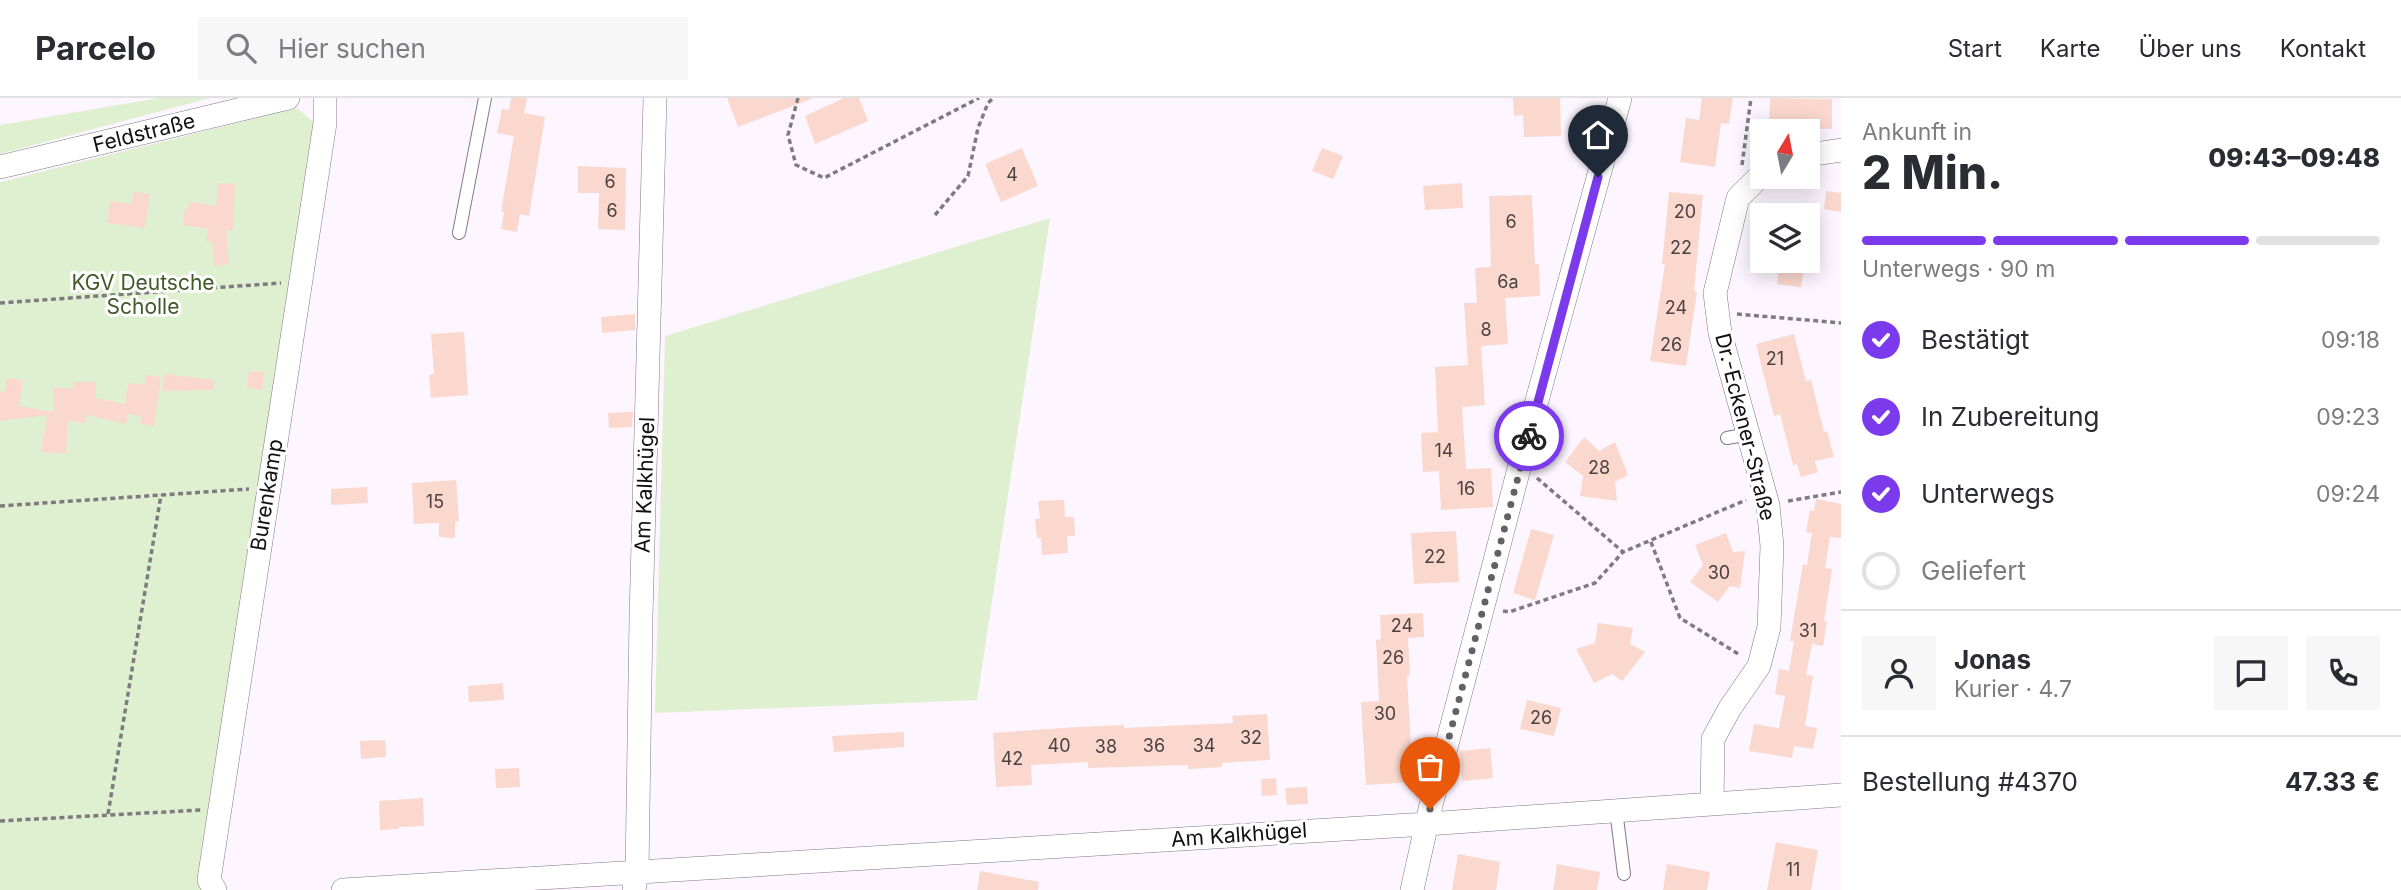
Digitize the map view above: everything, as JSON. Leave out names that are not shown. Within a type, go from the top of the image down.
[{"type":"street","name":"Feldstraße","points":[[0,167],[288,98]]},
{"type":"street","name":"Burenkamp","points":[[215,890],[208,880],[326,123],[325,98]]},
{"type":"street","name":"Am Kalkhügel","points":[[635,881],[655,98]]},
{"type":"street","points":[[1412,890],[1533,415],[1620,98]]},
{"type":"street","points":[[1820,153],[1841,150]]},
{"type":"street","points":[[1738,198],[1750,186]]},
{"type":"street","name":"Dr.-Eckener-Straße","points":[[1712,804],[1713,738],[1759,666],[1769,627],[1772,546],[1767,498],[1738,436],[1715,293],[1738,198]]},
{"type":"street","name":"Am Kalkhügel","points":[[343,890],[635,881],[1841,794]]},
{"type":"lane","points":[[458,233],[485,98]]},
{"type":"lane","points":[[1616,810],[1624,874]]},
{"type":"path","points":[[798,98],[788,135],[796,165],[824,178],[979,98]]},
{"type":"path","points":[[935,215],[968,176],[978,128],[988,103],[993,98]]},
{"type":"path","points":[[1738,198],[1751,98]]},
{"type":"path","points":[[0,303],[302,282]]},
{"type":"path","points":[[1718,312],[1841,323]]},
{"type":"path","points":[[1522,465],[1623,552]]},
{"type":"path","points":[[0,506],[268,489]]},
{"type":"path","points":[[1485,606],[1509,612],[1595,583],[1623,552],[1767,498],[1841,492]]},
{"type":"path","points":[[108,814],[161,495]]},
{"type":"path","points":[[1651,542],[1680,618],[1759,666]]},
{"type":"path","points":[[0,821],[220,809]]},
{"type":"green space","points":[[159,98],[210,98],[0,154],[0,125]]},
{"type":"green space","name":"KGV Deutsche Scholle","points":[[297,108],[315,123],[209,890],[0,890],[0,182]]},
{"type":"green space","points":[[1050,218],[977,700],[655,713],[665,336]]},
{"type":"building","points":[[511,98],[527,98],[524,113],[545,117],[529,216],[520,214],[517,232],[501,229],[504,212],[501,211],[514,136],[497,133],[502,109],[509,110]]},
{"type":"building","points":[[727,98],[811,98],[811,99],[738,127]]},
{"type":"building","points":[[844,98],[859,98],[868,121],[815,144],[805,116]]},
{"type":"building","points":[[1513,98],[1560,98],[1561,136],[1524,137],[1523,115],[1514,116]]},
{"type":"building","points":[[1702,98],[1733,98],[1729,124],[1721,123],[1715,167],[1680,162],[1686,118],[1699,120]]},
{"type":"building","points":[[1770,98],[1832,99],[1832,129],[1820,129],[1820,119],[1769,119]]},
{"type":"building","points":[[1022,148],[1038,186],[1001,202],[985,164]]},
{"type":"building","points":[[1322,148],[1343,156],[1333,179],[1312,171]]},
{"type":"building","points":[[578,166],[626,168],[625,230],[598,229],[599,193],[578,193]]},
{"type":"building","points":[[218,183],[235,184],[233,230],[226,230],[229,264],[214,266],[212,242],[206,241],[208,229],[183,225],[185,208],[188,209],[189,201],[216,206]]},
{"type":"building","points":[[1462,183],[1463,208],[1425,210],[1423,186]]},
{"type":"building","points":[[1826,191],[1841,193],[1841,212],[1824,209]]},
{"type":"building","points":[[133,192],[150,194],[145,228],[107,223],[110,201],[132,204]]},
{"type":"building","points":[[1669,192],[1703,195],[1694,291],[1697,292],[1686,366],[1650,361],[1665,264],[1662,264]]},
{"type":"building","points":[[1532,195],[1535,264],[1539,264],[1540,296],[1505,298],[1508,344],[1481,346],[1485,405],[1462,407],[1466,469],[1491,468],[1493,507],[1441,510],[1439,471],[1423,472],[1421,433],[1438,432],[1435,367],[1468,365],[1464,303],[1477,303],[1475,268],[1491,267],[1489,196]]},
{"type":"building","points":[[1778,273],[1803,273],[1801,287],[1777,284]]},
{"type":"building","points":[[635,314],[635,330],[602,333],[601,317]]},
{"type":"building","points":[[464,332],[468,395],[431,398],[429,375],[434,374],[431,334]]},
{"type":"building","points":[[1794,334],[1806,381],[1811,380],[1824,432],[1827,431],[1834,457],[1815,461],[1818,472],[1801,477],[1797,464],[1793,465],[1780,414],[1774,416],[1756,344]]},
{"type":"building","points":[[249,371],[264,372],[262,390],[247,388]]},
{"type":"building","points":[[164,374],[214,380],[214,390],[162,391]]},
{"type":"building","points":[[146,375],[161,377],[154,426],[140,424],[141,416],[128,414],[126,424],[87,415],[85,423],[68,421],[66,454],[41,452],[47,415],[0,421],[0,391],[5,392],[7,378],[23,380],[19,406],[53,412],[53,388],[73,388],[73,382],[96,382],[96,398],[125,404],[128,383],[145,385]]},
{"type":"building","points":[[633,412],[632,427],[609,428],[608,413]]},
{"type":"building","points":[[1584,437],[1599,451],[1615,442],[1628,475],[1615,482],[1617,501],[1580,496],[1583,476],[1565,462]]},
{"type":"building","points":[[456,480],[459,521],[455,522],[455,538],[439,537],[439,523],[414,524],[412,483]]},
{"type":"building","points":[[367,487],[368,503],[331,505],[331,489]]},
{"type":"building","points":[[1816,499],[1841,504],[1841,538],[1830,537],[1825,568],[1832,569],[1823,646],[1812,644],[1806,675],[1813,676],[1805,726],[1817,728],[1813,749],[1794,746],[1792,758],[1749,751],[1754,724],[1779,728],[1785,696],[1775,694],[1779,669],[1789,671],[1794,641],[1790,641],[1803,564],[1807,565],[1812,533],[1806,532],[1810,510],[1814,511]]},
{"type":"building","points":[[1064,500],[1065,517],[1074,517],[1075,536],[1067,536],[1068,553],[1042,555],[1041,538],[1037,538],[1035,519],[1040,519],[1038,501]]},
{"type":"building","points":[[1531,529],[1554,535],[1535,600],[1513,593]]},
{"type":"building","points":[[1456,531],[1459,582],[1414,584],[1411,533]]},
{"type":"building","points":[[1726,533],[1733,552],[1745,551],[1740,588],[1730,586],[1718,602],[1690,582],[1703,565],[1695,545]]},
{"type":"building","points":[[1423,613],[1424,637],[1408,638],[1410,676],[1407,676],[1413,782],[1366,785],[1361,702],[1379,701],[1376,640],[1381,639],[1380,615]]},
{"type":"building","points":[[1598,623],[1633,628],[1630,644],[1645,652],[1622,681],[1612,674],[1594,683],[1576,649],[1595,643]]},
{"type":"building","points":[[503,683],[504,700],[469,702],[468,686]]},
{"type":"building","points":[[1527,700],[1561,708],[1554,736],[1520,729]]},
{"type":"building","points":[[1267,714],[1270,760],[1222,763],[1222,767],[1188,769],[1188,765],[1088,768],[1088,762],[1031,765],[1032,785],[996,787],[993,733],[1124,725],[1124,728],[1233,723],[1232,716]]},
{"type":"building","points":[[904,732],[904,747],[834,752],[832,736]]},
{"type":"building","points":[[385,740],[386,757],[361,759],[360,741]]},
{"type":"building","points":[[1490,748],[1493,778],[1462,781],[1460,751]]},
{"type":"building","points":[[519,768],[520,787],[496,788],[495,769]]},
{"type":"building","points":[[1276,778],[1277,795],[1262,796],[1261,779]]},
{"type":"building","points":[[1307,787],[1308,804],[1287,805],[1285,788]]},
{"type":"building","points":[[423,798],[424,826],[380,830],[379,801]]},
{"type":"building","points":[[1776,842],[1818,850],[1811,890],[1767,890]]},
{"type":"building","points":[[1458,854],[1500,862],[1496,890],[1452,890]]},
{"type":"building","points":[[1557,864],[1600,872],[1597,890],[1553,890]]},
{"type":"building","points":[[1667,864],[1710,872],[1707,890],[1663,890]]},
{"type":"building","points":[[980,871],[1039,882],[1038,890],[977,890]]},
{"type":"way so far","points":[[1430,809],[1529,436]]},
{"type":"route","points":[[1529,436],[1598,177]]}]
